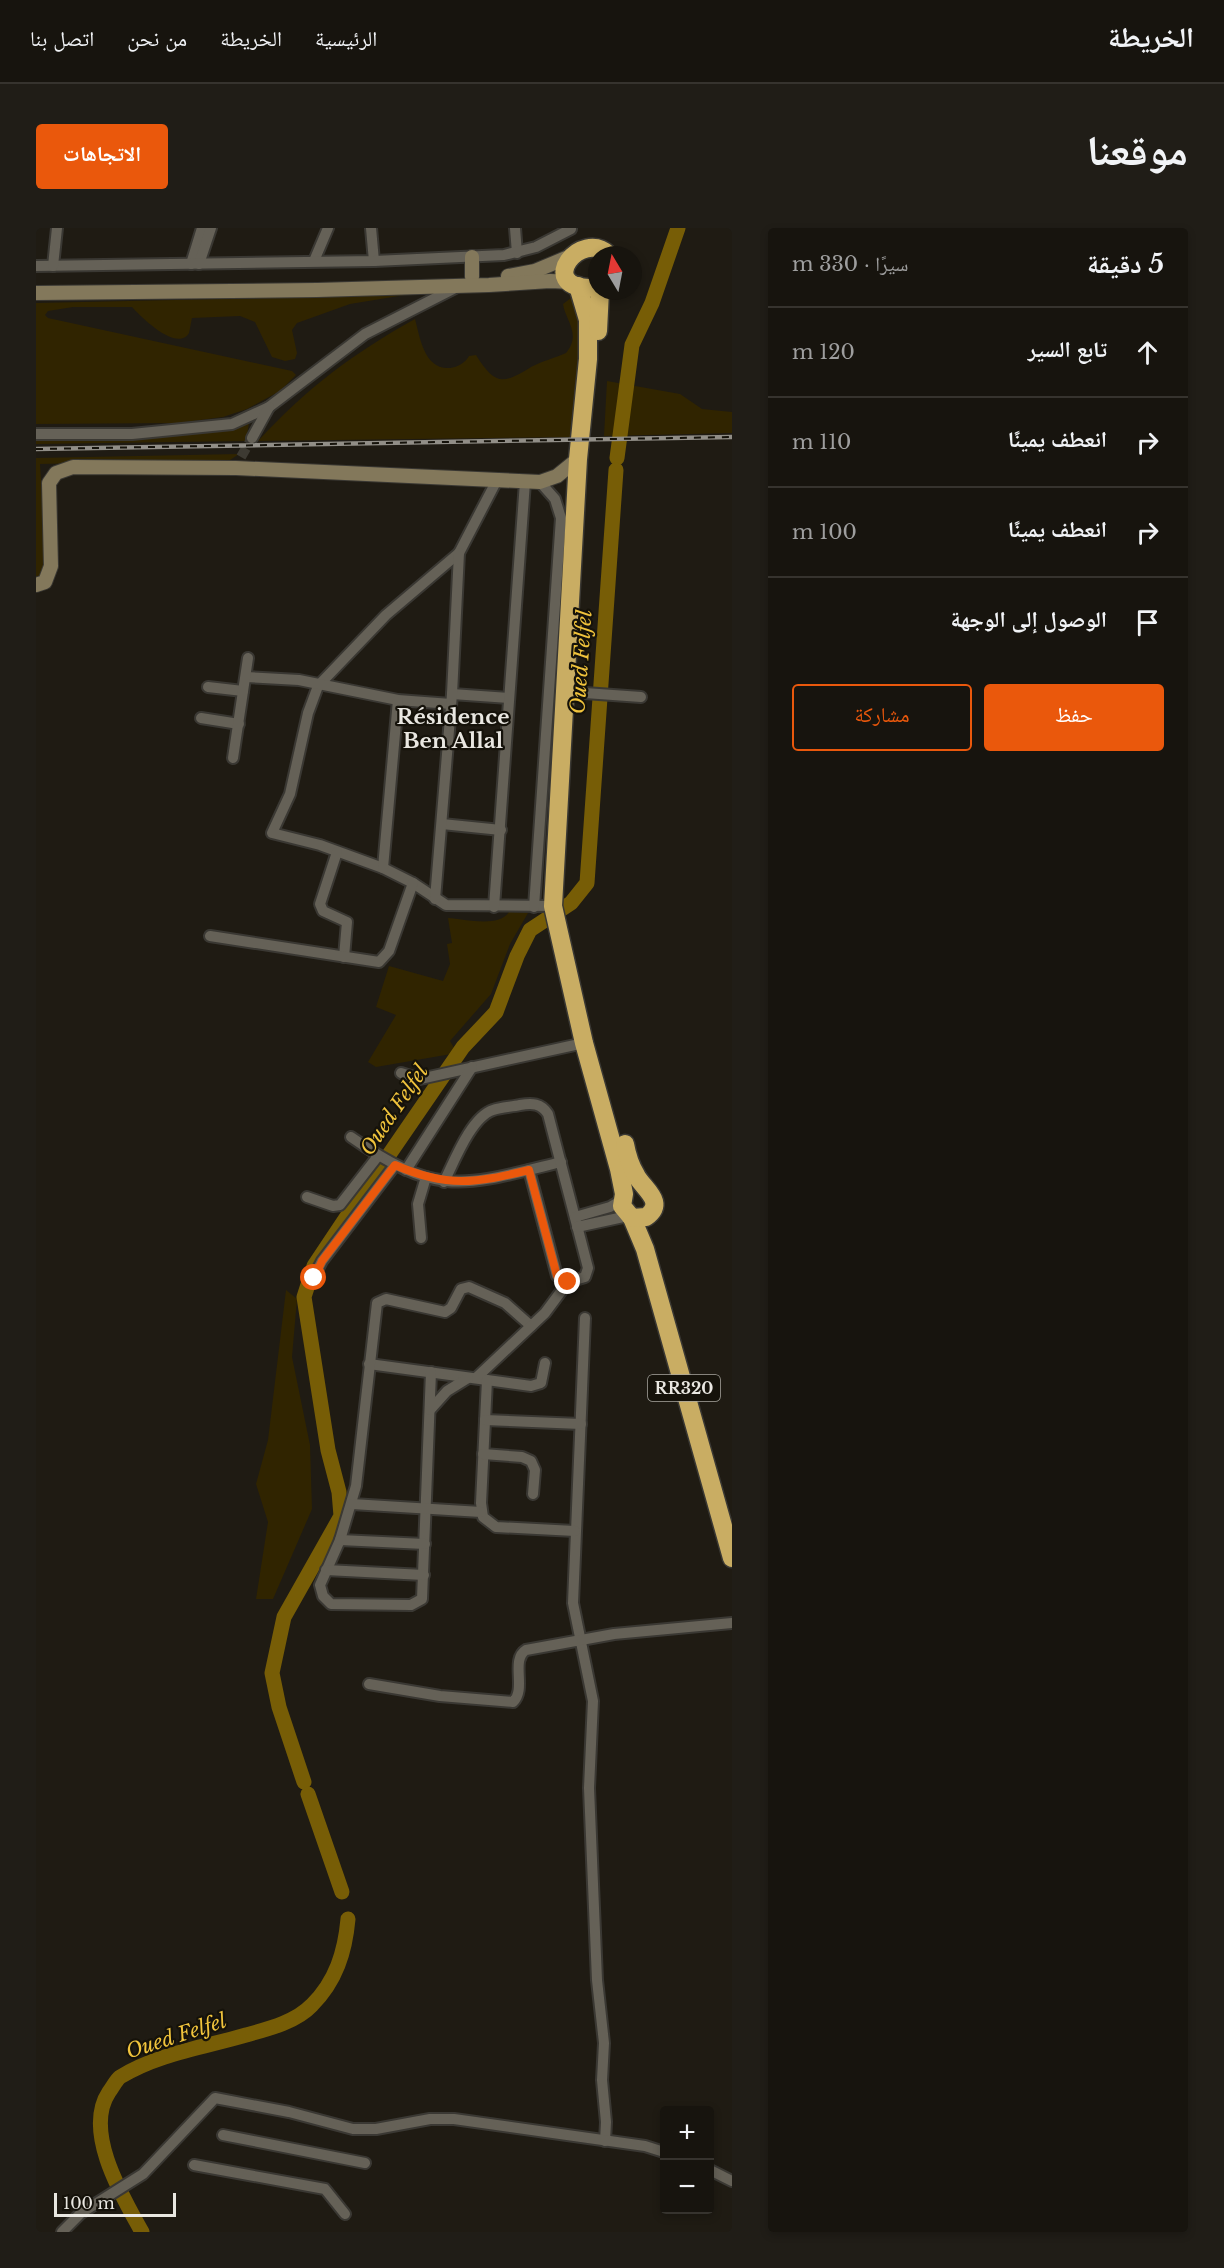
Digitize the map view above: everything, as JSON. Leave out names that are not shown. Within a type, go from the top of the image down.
[{"type":"highway","name":"RR320","points":[[571,228],[565,269],[586,308],[589,331],[578,459],[557,911],[584,1043],[732,1558]]},
{"type":"highway","points":[[592,228],[602,246]]},
{"type":"highway","points":[[568,254],[586,242],[595,246]]},
{"type":"highway","points":[[575,284],[588,286]]},
{"type":"highway","name":"RR320","points":[[599,300],[557,911],[628,1156],[642,1187],[650,1191],[654,1198],[654,1206],[631,1209]]},
{"type":"highway","points":[[631,1209],[632,1187],[642,1187]]},
{"type":"highway","name":"RR320","points":[[631,1209],[653,1238],[732,1526]]},
{"type":"main road","points":[[36,284],[472,277],[524,274],[568,254]]},
{"type":"main road","points":[[472,257],[472,277]]},
{"type":"main road","points":[[36,292],[460,286],[550,281],[575,284]]},
{"type":"main road","points":[[36,585],[45,582],[50,572],[48,490],[56,473],[90,465],[238,462],[540,482],[557,476],[578,459]]},
{"type":"street","points":[[53,266],[57,228]]},
{"type":"street","points":[[195,264],[202,228]]},
{"type":"street","points":[[195,264],[211,228]]},
{"type":"street","points":[[314,261],[328,228]]},
{"type":"street","points":[[371,228],[374,261]]},
{"type":"street","points":[[515,228],[517,253]]},
{"type":"street","points":[[36,266],[374,261],[472,257],[517,253],[545,243],[571,228]]},
{"type":"street","points":[[36,435],[132,434],[232,424],[269,407],[365,334],[460,286]]},
{"type":"street","points":[[252,438],[269,407]]},
{"type":"street","points":[[497,480],[459,553],[393,608],[318,686],[308,713],[290,794],[272,833],[383,868],[413,883],[446,905],[534,907],[557,911]]},
{"type":"street","points":[[494,907],[525,482]]},
{"type":"street","points":[[534,907],[561,519],[555,499],[540,482]]},
{"type":"street","points":[[435,899],[452,699],[459,553]]},
{"type":"street","points":[[233,758],[248,658]]},
{"type":"street","points":[[246,677],[299,680],[318,686],[398,700],[509,699]]},
{"type":"street","points":[[208,687],[243,691]]},
{"type":"street","points":[[572,692],[641,698]]},
{"type":"street","points":[[383,868],[398,700]]},
{"type":"street","points":[[201,718],[238,724]]},
{"type":"street","points":[[442,824],[501,830]]},
{"type":"street","points":[[337,852],[320,904],[323,910],[345,920],[349,925],[344,957]]},
{"type":"street","points":[[210,936],[379,962],[390,951],[413,883]]},
{"type":"street","points":[[401,1073],[413,1078],[422,1078],[584,1043]]},
{"type":"street","points":[[406,1170],[468,1068]]},
{"type":"street","points":[[430,1410],[447,1391],[477,1379],[552,1305],[568,1282],[585,1277],[588,1271],[546,1110],[539,1105],[525,1104],[493,1110],[478,1119],[444,1182]]},
{"type":"street","points":[[351,1137],[387,1161],[426,1178],[444,1182],[472,1183],[561,1162]]},
{"type":"street","points":[[308,1197],[333,1206],[340,1205],[387,1161]]},
{"type":"street","points":[[314,1278],[322,1261],[387,1161]]},
{"type":"street","points":[[529,1170],[557,1276],[568,1282]]},
{"type":"street","points":[[421,1238],[418,1204],[426,1178]]},
{"type":"street","points":[[576,1222],[610,1207],[631,1209]]},
{"type":"street","points":[[576,1222],[631,1209]]},
{"type":"street","points":[[431,1372],[422,1599],[415,1605],[331,1604],[320,1591],[321,1580],[340,1540],[352,1504],[375,1307],[386,1299],[445,1312],[451,1308],[461,1289],[469,1287],[505,1303],[531,1326]]},
{"type":"street","points":[[585,1318],[573,1603],[579,1639],[589,1673],[593,1709],[589,1788],[597,1980],[604,2043],[602,2080],[606,2122],[605,2141]]},
{"type":"street","points":[[369,1364],[537,1386],[544,1378],[545,1363]]},
{"type":"street","points":[[477,1379],[485,1420],[481,1512],[486,1521],[496,1527],[575,1531]]},
{"type":"street","points":[[485,1420],[581,1424]]},
{"type":"street","points":[[483,1454],[522,1457],[531,1461],[534,1470],[533,1494]]},
{"type":"street","points":[[352,1504],[481,1512]]},
{"type":"street","points":[[340,1540],[425,1544]]},
{"type":"street","points":[[326,1570],[424,1575]]},
{"type":"street","points":[[369,1684],[440,1696],[513,1702],[518,1695],[520,1657],[523,1651],[579,1639],[732,1623]]},
{"type":"street","points":[[62,2232],[81,2213],[142,2174],[215,2098],[289,2112],[353,2129],[376,2129],[430,2118],[454,2119],[645,2146],[660,2151]]},
{"type":"street","points":[[223,2134],[364,2163]]},
{"type":"street","points":[[195,2165],[325,2189],[345,2214]]},
{"type":"street","points":[[714,2172],[732,2181]]},
{"type":"shaded area","points":[[405,295],[350,304],[297,323],[292,330],[297,353],[295,359],[285,361],[272,357],[255,322],[240,316],[192,318],[189,333],[183,338],[176,339],[159,331],[132,307],[73,307],[48,311],[45,315],[48,318],[292,371],[296,375],[280,391],[247,409],[223,417],[177,423],[36,424],[36,303]]},
{"type":"shaded area","points":[[571,298],[576,308],[580,343],[574,437],[258,441],[294,404],[331,373],[371,345],[415,319],[425,351],[434,364],[441,367],[456,367],[469,356],[476,355],[494,377],[506,379],[566,353],[571,346],[573,333],[563,304]]},
{"type":"shaded area","points":[[607,381],[680,394],[702,409],[732,412],[732,433],[604,436]]},
{"type":"shaded area","points":[[249,423],[246,441],[36,444],[36,438],[232,428]]},
{"type":"shaded area","points":[[239,454],[230,460],[40,464],[47,570],[42,577],[36,578],[36,458]]},
{"type":"shaded area","points":[[509,912],[528,913],[510,944],[491,994],[450,1041],[457,1053],[376,1067],[368,1062],[396,1015],[376,1007],[389,966],[443,981],[450,964],[447,944],[452,943],[448,918],[490,921],[504,917]]},
{"type":"shaded area","points":[[286,1290],[297,1299],[292,1357],[310,1445],[312,1509],[273,1599],[256,1599],[268,1522],[256,1484],[268,1440]]},
{"type":"waterway","name":"Oued Felfel","points":[[617,458],[632,345],[652,303],[678,228]]},
{"type":"waterway","name":"Oued Felfel","points":[[304,1782],[279,1707],[272,1673],[284,1617],[341,1516],[339,1492],[328,1450],[304,1297],[314,1266],[360,1197],[463,1047],[496,1012],[517,956],[530,930],[571,903],[587,883],[616,470]]},
{"type":"waterway","name":"Oued Felfel","points":[[308,1794],[342,1892]]},
{"type":"waterway","name":"Oued Felfel","points":[[142,2232],[116,2182],[103,2144],[100,2125],[102,2108],[109,2092],[120,2077],[150,2062],[272,2027],[305,2011],[320,1996],[333,1976],[342,1954],[348,1919]]},
{"type":"tunnel","points":[[241,457],[252,438]]},
{"type":"railway","points":[[36,449],[732,437]]},
{"type":"district","name":"Résidence Ben Allal","points":[[453,729]]},
{"type":"route","points":[[314,1278],[322,1261],[395,1165],[435,1180],[458,1183],[485,1181],[529,1170],[557,1276],[568,1282]]}]
